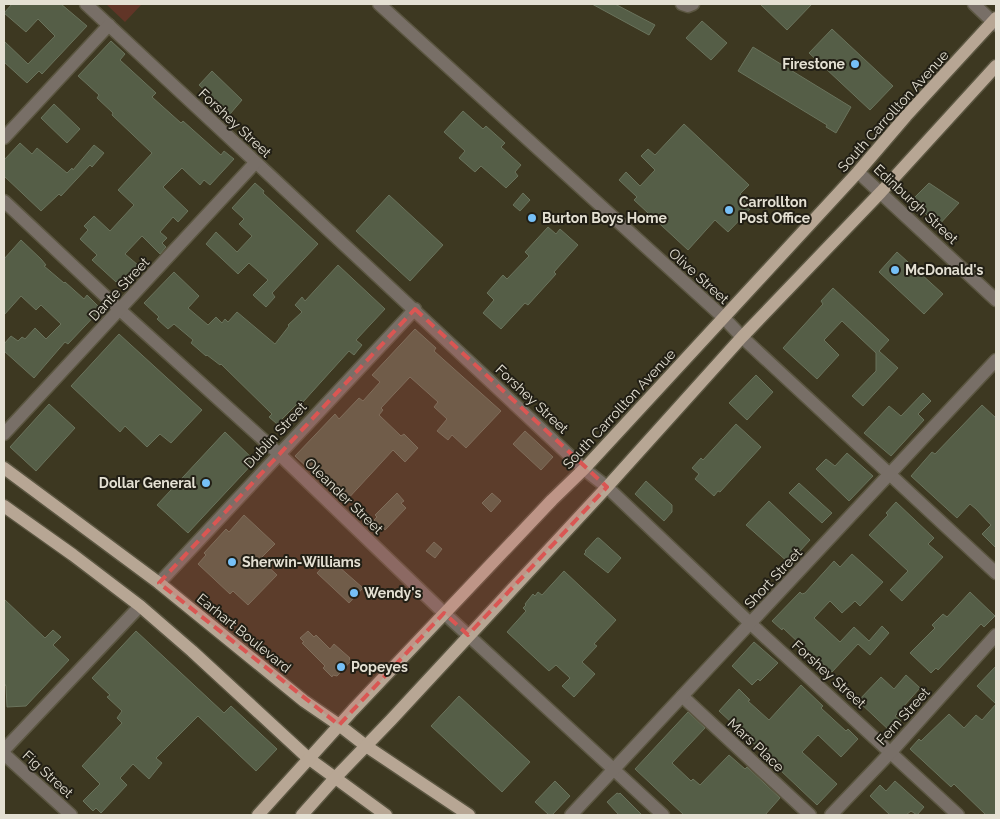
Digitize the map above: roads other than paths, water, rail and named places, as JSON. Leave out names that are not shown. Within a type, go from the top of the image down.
[{"type":"main road","name":"South Carrollton Avenue","points":[[258,815],[308,758],[724,318],[858,172],[906,116],[995,22]]},
{"type":"main road","points":[[302,815],[607,487],[742,337],[880,192],[996,66]]},
{"type":"main road","name":"Earhart Boulevard","points":[[4,468],[159,583],[304,701],[366,746],[469,815]]},
{"type":"main road","points":[[4,506],[140,606],[192,651],[308,758],[386,815]]},
{"type":"street","name":"Forshey Street","points":[[86,4],[958,815]]},
{"type":"street","name":"Olive Street","points":[[379,4],[724,318],[742,337],[996,573]]},
{"type":"street","points":[[974,4],[995,22]]},
{"type":"street","points":[[4,138],[109,24]]},
{"type":"street","name":"Dante Street","points":[[4,434],[255,163]]},
{"type":"street","name":"Edinburgh Street","points":[[858,172],[996,300]]},
{"type":"street","name":"Oleander Street","points":[[4,200],[120,310],[278,454],[444,613],[663,815]]},
{"type":"street","name":"Dublin Street","points":[[159,583],[415,309]]},
{"type":"street","name":"Short Street","points":[[572,815],[996,360]]},
{"type":"street","points":[[4,750],[140,606]]},
{"type":"street","name":"Fern Street","points":[[831,815],[891,752],[996,635]]},
{"type":"street","name":"Mars Place","points":[[682,696],[810,815]]},
{"type":"street","name":"Fig Street","points":[[4,754],[72,815]]},
{"type":"place","name":"Firestone","points":[[855,64]]},
{"type":"place","name":"Carrollton Post Office","points":[[729,210]]},
{"type":"place","name":"Burton Boys Home","points":[[532,218]]},
{"type":"place","name":"McDonald's","points":[[895,270]]},
{"type":"place","name":"Dollar General","points":[[206,483]]},
{"type":"place","name":"Sherwin-Williams","points":[[232,562]]},
{"type":"place","name":"Wendy's","points":[[354,593]]},
{"type":"place","name":"Popeyes","points":[[341,667]]}]
